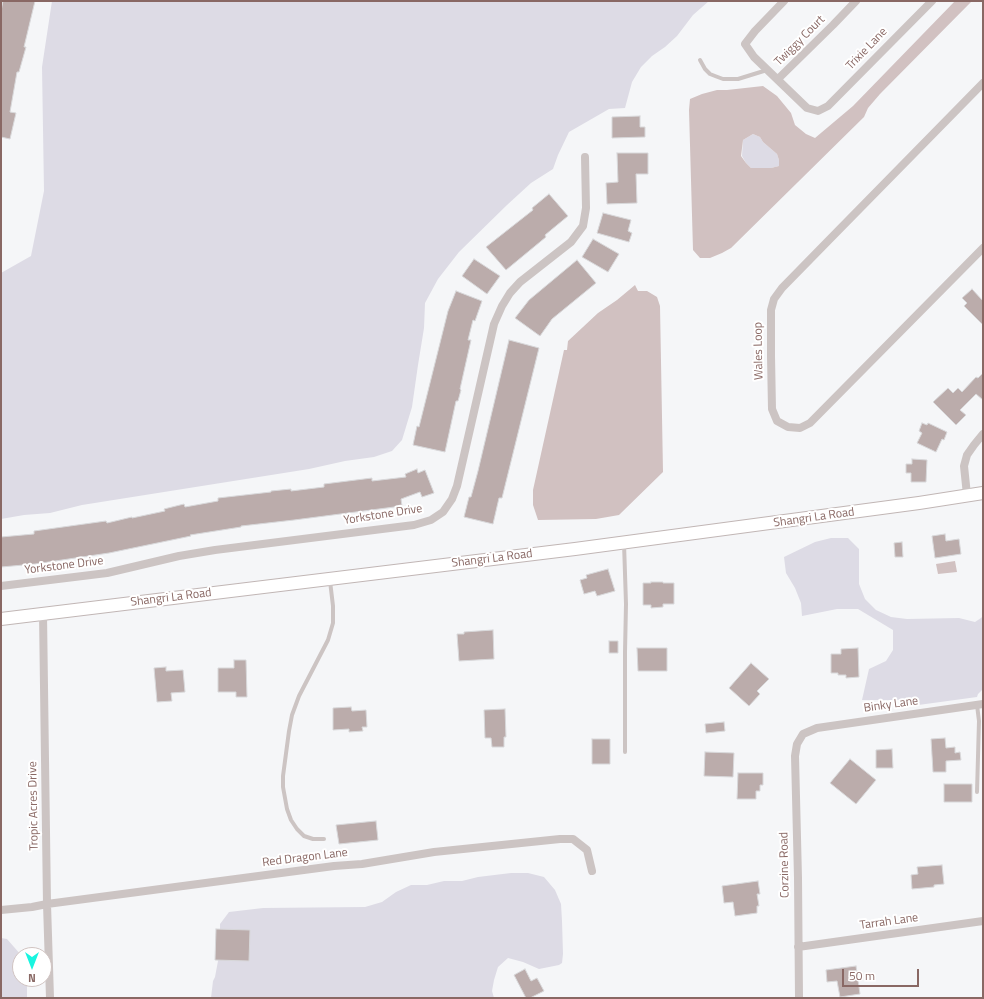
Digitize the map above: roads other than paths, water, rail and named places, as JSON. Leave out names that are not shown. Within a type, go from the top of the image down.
[{"type":"street","points":[[778,79],[754,57],[745,44],[755,31],[784,1]]},
{"type":"street","name":"Twiggy Court","points":[[778,79],[856,1]]},
{"type":"street","name":"Trixie Lane","points":[[778,79],[807,108],[818,111],[828,106],[932,1]]},
{"type":"street","name":"Wales Loop","points":[[983,83],[802,267],[782,288],[774,299],[771,310],[772,409],[777,421],[788,427],[800,428],[810,423],[983,248]]},
{"type":"street","name":"Yorkstone Drive","points":[[1,586],[107,573],[179,556],[215,550],[414,525],[431,520],[443,512],[452,499],[457,486],[494,324],[502,306],[510,293],[520,282],[571,242],[582,226],[586,208],[584,157]]},
{"type":"street","points":[[967,495],[964,466],[965,460],[974,444],[983,434]]},
{"type":"street","name":"Shangri La Road","points":[[1,619],[624,543],[983,493]]},
{"type":"street","name":"Tropic Acres Drive","points":[[43,614],[47,904],[50,998]]},
{"type":"street","name":"Binky Lane","points":[[803,734],[817,728],[980,704]]},
{"type":"street","name":"Corzine Road","points":[[799,998],[795,756],[797,744],[803,734]]},
{"type":"street","name":"Red Dragon Lane","points":[[1,910],[334,866],[362,864],[434,852],[560,839],[573,839],[587,850],[592,871]]},
{"type":"street","name":"Tarrah Lane","points":[[798,947],[983,921]]},
{"type":"lane","points":[[700,60],[710,74],[723,78],[738,79],[768,70]]},
{"type":"lane","points":[[624,543],[626,604],[624,652],[624,752]]},
{"type":"lane","points":[[324,839],[313,839],[304,836],[291,820],[287,809],[283,787],[283,776],[292,715],[299,696],[328,640],[333,622],[330,579]]},
{"type":"lane","points":[[977,792],[980,704]]}]
